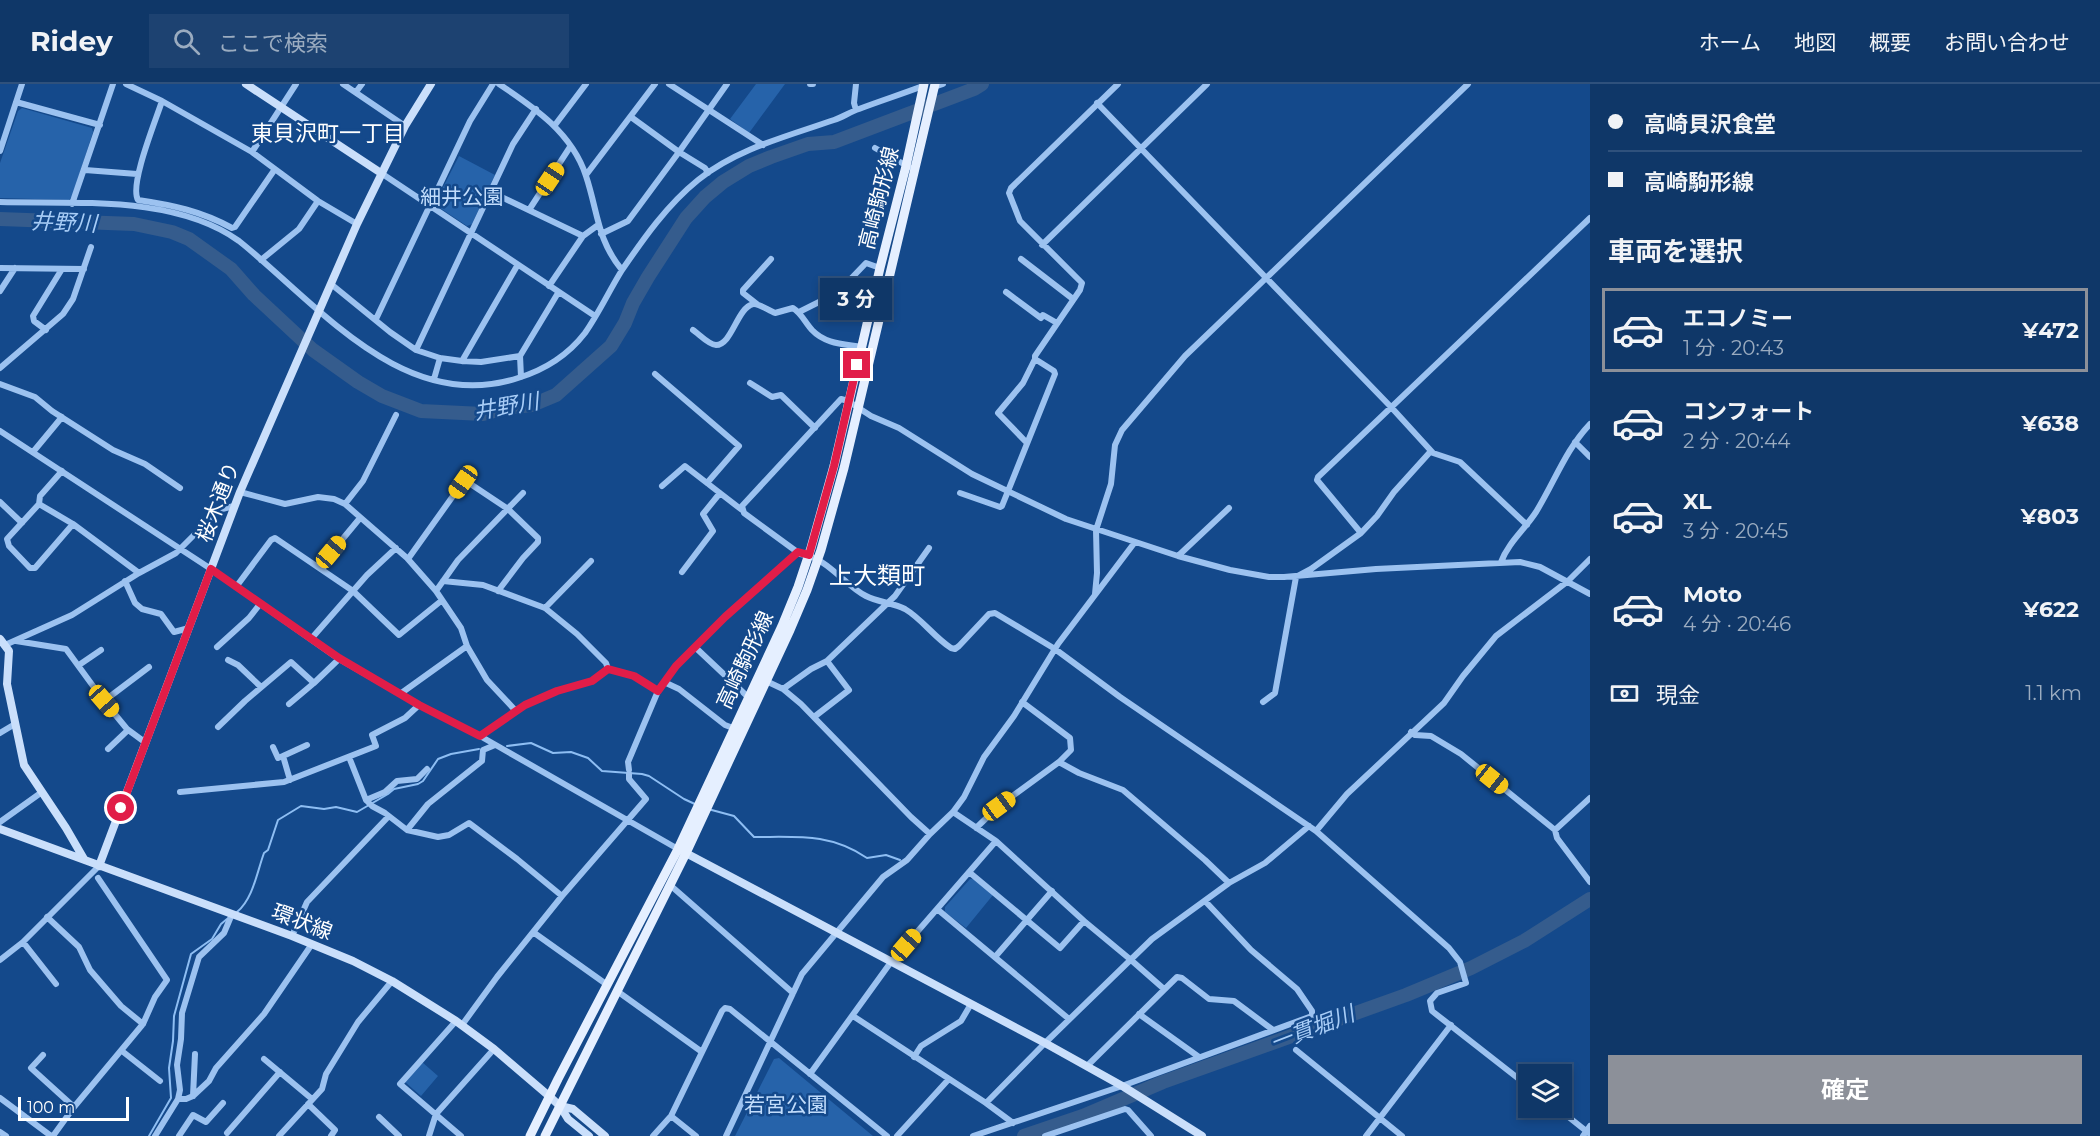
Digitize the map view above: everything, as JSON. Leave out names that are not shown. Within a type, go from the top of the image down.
[{"type":"main road","name":"高崎駒形線","points":[[530,1136],[606,984],[682,851],[766,681],[807,591],[826,496],[880,268],[936,87]]},
{"type":"main road","name":"高崎駒形線","points":[[545,1136],[670,885],[734,728],[834,509],[911,167],[914,131],[923,88]]},
{"type":"street","points":[[0,151],[22,84]]},
{"type":"street","points":[[72,204],[113,84]]},
{"type":"street","points":[[126,84],[162,101],[252,152],[318,201],[357,224]]},
{"type":"street","points":[[246,84],[281,105],[517,266],[596,316]]},
{"type":"street","points":[[252,152],[296,84]]},
{"type":"street","points":[[343,84],[405,126]]},
{"type":"street","points":[[356,92],[362,84]]},
{"type":"street","points":[[319,313],[381,173],[405,126],[431,84]]},
{"type":"street","points":[[376,319],[470,121],[493,84]]},
{"type":"street","points":[[499,84],[555,125],[578,157],[586,175],[600,234],[622,270]]},
{"type":"street","points":[[555,125],[586,84]]},
{"type":"street","points":[[586,175],[655,84]]},
{"type":"street","points":[[669,84],[763,145]]},
{"type":"street","points":[[600,234],[628,221],[727,84]]},
{"type":"street","points":[[856,84],[854,103],[856,110]]},
{"type":"street","points":[[1027,443],[998,413],[1023,383],[1035,356],[1080,290],[1082,283],[1020,221],[1009,193],[1011,188],[1118,84]]},
{"type":"street","points":[[1042,245],[1207,84]]},
{"type":"street","points":[[1095,594],[1096,530],[1112,484],[1114,445],[1122,430],[1185,356],[1468,84]]},
{"type":"street","points":[[0,202],[148,207],[195,217],[227,233],[261,260],[319,313],[382,360],[403,370],[434,379],[470,385],[496,384],[521,377],[549,364],[567,351],[596,316],[622,270],[666,209],[699,178],[734,157],[763,145],[923,88]]},
{"type":"street","points":[[162,101],[137,174],[135,196],[138,200],[198,212],[232,228],[235,227],[275,169]]},
{"type":"street","points":[[16,102],[100,125]]},
{"type":"street","points":[[1097,103],[1431,451],[1460,462],[1527,525]]},
{"type":"street","points":[[416,350],[513,144],[536,109]]},
{"type":"street","points":[[631,117],[705,168],[708,173]]},
{"type":"street","points":[[529,210],[570,147]]},
{"type":"street","points":[[875,148],[911,167]]},
{"type":"street","points":[[85,170],[137,174]]},
{"type":"street","points":[[491,192],[583,236]]},
{"type":"street","points":[[261,260],[299,229],[318,201]]},
{"type":"street","points":[[1361,533],[1317,480],[1318,477],[1590,218]]},
{"type":"street","points":[[549,286],[583,236],[598,225]]},
{"type":"street","points":[[0,368],[58,320],[68,308],[91,247]]},
{"type":"street","points":[[771,259],[743,290],[743,293],[757,304],[775,313],[793,308],[799,312],[816,334],[825,340],[861,347]]},
{"type":"street","points":[[1022,259],[1073,299]]},
{"type":"street","points":[[799,312],[842,288],[866,262],[880,268]]},
{"type":"street","points":[[462,361],[517,266]]},
{"type":"street","points":[[0,267],[84,269]]},
{"type":"street","points":[[0,291],[15,268]]},
{"type":"street","points":[[46,330],[34,321],[33,316],[62,269]]},
{"type":"street","points":[[331,284],[416,350],[462,361],[481,362],[520,356]]},
{"type":"street","points":[[1006,291],[1041,318],[1043,315],[1057,323]]},
{"type":"street","points":[[521,377],[520,356],[558,292]]},
{"type":"street","points":[[693,330],[712,344],[721,344],[728,338],[742,314],[753,304],[757,304]]},
{"type":"street","name":"桜木通り","points":[[99,866],[234,506],[319,313]]},
{"type":"street","points":[[434,379],[440,357]]},
{"type":"street","points":[[960,493],[1000,507],[1009,493],[1055,374],[1035,359]]},
{"type":"street","points":[[656,374],[739,446],[707,483]]},
{"type":"street","points":[[750,383],[772,397],[781,395],[815,428]]},
{"type":"street","points":[[0,384],[35,398],[113,450],[145,464],[180,488]]},
{"type":"street","points":[[742,510],[743,503],[841,399],[899,428],[972,474],[1009,493],[1066,519],[1178,556],[1269,577],[1296,577],[1376,568],[1501,562],[1530,563],[1589,593]]},
{"type":"street","points":[[345,504],[363,481],[396,415]]},
{"type":"street","points":[[33,453],[62,417]]},
{"type":"street","points":[[1501,562],[1505,553],[1527,525],[1575,442],[1590,424]]},
{"type":"street","points":[[0,431],[211,569],[339,658],[400,694],[480,736],[682,851],[1087,1066],[1202,1136]]},
{"type":"street","points":[[1575,442],[1590,457]]},
{"type":"street","points":[[1296,577],[1361,533],[1431,451]]},
{"type":"street","points":[[662,486],[684,466],[798,552],[828,566],[868,597],[903,608],[944,644],[955,649],[992,613],[1055,649],[1129,704],[1316,831],[1434,933],[1461,964],[1466,983],[1434,994],[1430,1001],[1432,1011],[1518,1078]]},
{"type":"street","points":[[62,471],[40,496],[39,504],[7,539],[9,546],[30,568],[34,568],[73,524]]},
{"type":"street","points":[[408,559],[463,482],[466,482],[508,509],[538,538],[538,542],[498,591]]},
{"type":"street","points":[[240,492],[285,504],[318,497],[345,504],[408,559],[436,591],[461,628],[467,646],[487,680],[515,710]]},
{"type":"street","points":[[436,591],[458,560],[523,493]]},
{"type":"street","points":[[682,572],[713,531],[703,514],[720,494]]},
{"type":"street","points":[[0,502],[22,523]]},
{"type":"street","points":[[39,504],[48,507],[73,524],[139,573]]},
{"type":"street","points":[[84,859],[24,765],[7,684],[9,656],[3,642],[16,640],[72,615],[125,581],[176,553],[222,508],[234,506]]},
{"type":"street","points":[[1178,556],[1229,508]]},
{"type":"street","points":[[322,570],[331,552],[360,518]]},
{"type":"street","points":[[236,587],[250,566],[275,538],[353,591],[399,635],[441,600]]},
{"type":"street","points":[[726,1136],[802,975],[883,877],[902,864],[953,812],[964,797],[984,757],[1055,649],[1136,542]]},
{"type":"street","points":[[783,688],[810,669],[827,661],[862,629],[895,596],[929,548]]},
{"type":"street","points":[[311,639],[353,591],[396,549]]},
{"type":"street","points":[[461,1136],[400,1084],[459,1023],[562,896],[646,799],[629,779],[628,762],[664,682],[676,666],[734,609],[798,552]]},
{"type":"street","points":[[1316,831],[1347,794],[1444,703],[1496,636],[1569,581],[1590,559]]},
{"type":"street","points":[[545,609],[591,561]]},
{"type":"street","points":[[1263,702],[1275,693],[1296,577]]},
{"type":"street","points":[[125,581],[135,603],[142,609],[161,614],[174,632],[189,628]]},
{"type":"street","points":[[443,581],[483,585],[545,609],[584,641],[606,663],[608,669]]},
{"type":"street","points":[[217,647],[249,618],[260,604]]},
{"type":"street","points":[[16,640],[66,649],[128,730],[146,743]]},
{"type":"street","points":[[400,694],[467,646]]},
{"type":"street","points":[[696,648],[748,697]]},
{"type":"street","points":[[79,665],[101,650]]},
{"type":"street","points":[[289,704],[339,658]]},
{"type":"street","points":[[228,660],[238,665],[261,687]]},
{"type":"street","points":[[814,717],[849,690],[827,661]]},
{"type":"street","points":[[218,727],[291,663],[314,683]]},
{"type":"street","points":[[104,701],[149,667]]},
{"type":"street","points":[[608,669],[634,676],[658,691]]},
{"type":"street","points":[[480,736],[515,710],[557,691],[592,681],[608,669]]},
{"type":"street","points":[[766,681],[783,688],[930,834]]},
{"type":"street","points":[[664,682],[679,689],[724,725],[734,728]]},
{"type":"street","points":[[976,828],[999,806],[1059,762],[1071,750],[1072,741],[1022,702]]},
{"type":"street","points":[[180,792],[290,780],[376,746],[372,735],[405,718],[419,705]]},
{"type":"street","points":[[0,733],[15,724]]},
{"type":"street","points":[[108,749],[128,730]]},
{"type":"street","points":[[1411,732],[1415,735],[1431,736],[1461,754],[1555,830],[1557,838],[1590,882]]},
{"type":"street","points":[[273,747],[278,758],[307,745]]},
{"type":"street","points":[[406,830],[428,804],[482,761],[483,750],[495,745]]},
{"type":"street","points":[[283,756],[290,780]]},
{"type":"street","points":[[349,757],[366,800],[406,830],[438,837],[449,835],[469,823],[562,896]]},
{"type":"street","points":[[1059,762],[1079,773],[1123,790],[1229,883]]},
{"type":"street","points":[[366,800],[385,792],[397,781],[417,779],[426,769]]},
{"type":"street","points":[[0,822],[42,792]]},
{"type":"street","points":[[1555,830],[1590,798]]},
{"type":"street","points":[[953,812],[996,841],[1084,921],[1164,989]]},
{"type":"street","points":[[292,936],[303,916],[307,902],[388,817]]},
{"type":"street","points":[[986,1103],[1152,939],[1229,883],[1265,863],[1309,826]]},
{"type":"street","name":"環状線","points":[[0,829],[292,936],[392,981],[459,1023],[494,1049],[549,1095],[568,1119],[589,1136]]},
{"type":"street","points":[[810,1074],[891,962],[996,841]]},
{"type":"street","points":[[0,960],[24,942],[99,866]]},
{"type":"street","points":[[969,872],[1060,948],[1084,921]]},
{"type":"street","points":[[0,1098],[52,1136],[143,1024],[166,980],[98,878]]},
{"type":"street","points":[[670,885],[792,993]]},
{"type":"street","points":[[995,957],[1052,891]]},
{"type":"street","points":[[973,1136],[1123,1086],[1312,1016],[1312,1011],[1297,988],[1244,943],[1204,901]]},
{"type":"street","points":[[937,909],[1069,1019]]},
{"type":"street","points":[[155,1136],[178,1099],[180,1090],[177,1065],[182,1013],[199,957],[224,933],[232,914]]},
{"type":"street","points":[[47,917],[79,947],[90,970],[121,1006],[143,1024]]},
{"type":"street","points":[[533,932],[606,984]]},
{"type":"street","points":[[24,942],[56,984]]},
{"type":"street","points":[[178,1099],[193,1096],[209,1081],[216,1068],[264,1014],[312,944]]},
{"type":"street","points":[[1087,1066],[1177,977],[1182,978],[1209,999],[1234,1002],[1273,1030]]},
{"type":"street","points":[[279,1136],[322,1089],[326,1074],[358,1022],[392,981]]},
{"type":"street","points":[[617,991],[702,1052]]},
{"type":"street","points":[[915,1057],[921,1046],[961,1021],[971,1004]]},
{"type":"street","points":[[653,1136],[671,1116],[725,1008],[730,1009],[887,1136]]},
{"type":"street","points":[[1139,1014],[1199,1057]]},
{"type":"street","points":[[853,1016],[1013,1123]]},
{"type":"street","points":[[1366,1136],[1450,1025]]},
{"type":"street","points":[[429,1136],[436,1114],[494,1049]]},
{"type":"street","points":[[122,1050],[160,1081]]},
{"type":"street","points":[[1296,1050],[1402,1136]]},
{"type":"street","points":[[193,1096],[195,1054]]},
{"type":"street","points":[[43,1055],[31,1068],[74,1107]]},
{"type":"street","points":[[264,1059],[280,1072],[336,1130],[331,1136]]},
{"type":"street","points":[[227,1133],[280,1072]]},
{"type":"street","points":[[897,1136],[948,1080]]},
{"type":"street","points":[[179,1136],[193,1115],[206,1122],[223,1103]]},
{"type":"street","name":"環状線","points":[[560,1106],[573,1109],[606,1136]]},
{"type":"street","points":[[1045,1136],[1125,1109],[1151,1136]]},
{"type":"street","points":[[671,1116],[696,1136]]},
{"type":"street","points":[[379,1117],[399,1136]]},
{"type":"street","points":[[1570,1118],[1587,1132]]},
{"type":"street","points":[[0,1132],[6,1136]]},
{"type":"green space","points":[[756,84],[785,84],[749,133],[730,119]]},
{"type":"green space","points":[[22,108],[92,128],[93,132],[72,197],[69,200],[0,198],[0,163],[18,111]]},
{"type":"green space","name":"細井公園","points":[[459,156],[495,175],[472,224],[467,226],[437,206],[436,201]]},
{"type":"green space","points":[[970,879],[974,879],[993,895],[966,928],[945,912],[945,907]]},
{"type":"green space","name":"若宮公園","points":[[779,1058],[873,1136],[735,1136],[774,1059]]},
{"type":"green space","points":[[422,1062],[438,1076],[421,1096],[405,1082]]},
{"type":"waterway","name":"井野川","points":[[0,219],[134,224],[172,232],[189,239],[231,269],[254,295],[313,350],[358,382],[382,396],[421,411],[483,414],[505,408],[532,405],[556,395],[611,346],[648,277],[686,218],[705,197],[723,182],[749,166],[771,157],[808,144],[834,142],[982,84]]},
{"type":"waterway","points":[[507,746],[531,743],[553,753],[571,752],[588,758],[602,771],[649,776],[697,805]]},
{"type":"waterway","points":[[237,912],[251,893],[278,820],[301,806],[324,809],[336,807],[357,812],[394,789],[423,781],[438,759],[479,749]]},
{"type":"waterway","points":[[708,809],[734,816],[754,837],[827,840],[867,858],[886,855],[900,860]]},
{"type":"waterway","name":"一貫堀川","points":[[1024,1136],[1083,1116],[1163,1082],[1406,995],[1471,968],[1524,941],[1590,899]]},
{"type":"waterway","points":[[149,1136],[171,1098],[169,1068],[174,1016],[191,954],[212,939],[227,919]]},
{"type":"district","name":"東貝沢町一丁目","points":[[328,133]]},
{"type":"district","name":"上大類町","points":[[877,576]]},
{"type":"route","points":[[121,808],[211,569],[339,658],[419,705],[480,736],[515,710],[557,691],[592,681],[608,669],[634,676],[658,691],[676,666],[789,558],[798,552],[809,555],[824,507],[857,365]]}]
